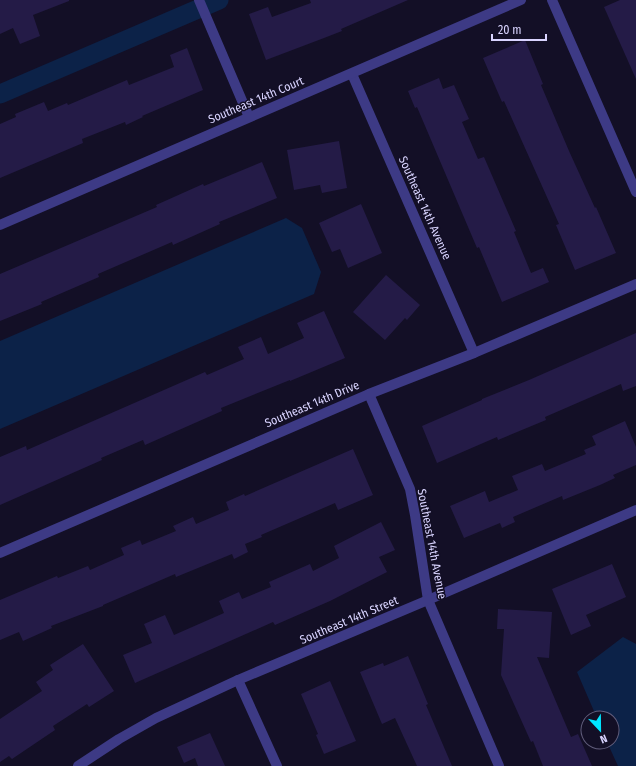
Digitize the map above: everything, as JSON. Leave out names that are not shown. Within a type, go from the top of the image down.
[{"type":"street","points":[[199,0],[249,117]]},
{"type":"street","name":"Southeast 14th Court","points":[[0,224],[352,74],[521,0]]},
{"type":"street","points":[[552,0],[636,192]]},
{"type":"street","name":"Southeast 14th Avenue","points":[[352,74],[474,353]]},
{"type":"street","name":"Southeast 14th Drive","points":[[0,553],[369,394],[474,353],[636,284]]},
{"type":"street","name":"Southeast 14th Avenue","points":[[369,394],[410,490],[428,600],[499,766]]},
{"type":"street","name":"Southeast 14th Street","points":[[78,766],[119,739],[156,718],[238,680],[636,510]]},
{"type":"street","points":[[238,680],[277,766]]},
{"type":"water","points":[[286,218],[302,228],[321,272],[314,294],[0,429],[0,341]]},
{"type":"water","points":[[623,637],[636,644],[636,766],[618,766],[611,750],[620,750],[620,710],[594,710],[577,672]]},
{"type":"building","points":[[0,0],[69,1],[33,15],[40,36],[20,44],[13,28],[0,34]]},
{"type":"building","points":[[310,0],[408,0],[341,29],[342,31],[266,60],[249,14],[268,7],[272,17],[311,3]]},
{"type":"building","points":[[620,0],[636,0],[636,79],[604,7]]},
{"type":"building","points":[[525,40],[543,84],[541,85],[569,151],[616,253],[575,270],[556,225],[559,224],[483,58]]},
{"type":"building","points":[[187,48],[203,90],[142,116],[143,117],[126,125],[125,122],[82,139],[83,143],[0,178],[0,124],[16,117],[15,114],[44,102],[48,111],[67,103],[68,105],[127,80],[129,85],[174,67],[170,55]]},
{"type":"building","points":[[439,78],[443,89],[454,85],[469,119],[462,122],[478,159],[484,157],[516,231],[514,232],[531,273],[543,268],[549,282],[502,302],[479,247],[477,248],[417,107],[415,108],[408,91]]},
{"type":"building","points":[[339,141],[347,188],[322,193],[320,185],[294,190],[287,150]]},
{"type":"building","points":[[262,162],[277,198],[219,222],[220,224],[173,245],[172,242],[98,274],[99,277],[41,302],[42,304],[0,321],[0,274],[157,207],[156,205],[203,184],[204,186]]},
{"type":"building","points":[[361,204],[382,253],[348,268],[340,249],[332,252],[319,223]]},
{"type":"building","points":[[386,275],[420,305],[407,320],[405,318],[385,340],[353,312]]},
{"type":"building","points":[[324,311],[345,358],[221,408],[222,411],[145,445],[143,440],[101,458],[102,460],[0,505],[0,457],[26,446],[27,450],[205,372],[207,375],[244,359],[238,347],[261,337],[268,354],[304,338],[297,323]]},
{"type":"building","points":[[636,333],[636,386],[623,391],[621,384],[545,417],[546,420],[498,440],[497,437],[437,463],[422,426]]},
{"type":"building","points":[[625,421],[636,447],[636,465],[613,475],[615,478],[600,485],[563,500],[562,496],[513,517],[515,522],[502,528],[500,523],[464,538],[450,506],[485,491],[489,502],[518,490],[512,476],[542,464],[545,471],[586,454],[584,450],[596,445],[592,436]]},
{"type":"building","points":[[353,449],[373,495],[338,510],[335,503],[261,535],[262,537],[245,544],[248,552],[234,559],[232,554],[176,577],[175,574],[103,606],[51,626],[52,628],[23,641],[19,632],[0,640],[0,600],[57,576],[58,578],[88,566],[90,570],[124,555],[121,548],[140,540],[142,545],[176,531],[173,526],[193,517],[196,524],[229,510],[226,502],[244,494],[245,496]]},
{"type":"building","points":[[381,522],[395,550],[379,557],[387,572],[330,601],[275,625],[273,622],[135,683],[123,655],[152,643],[144,624],[165,615],[174,635],[224,613],[219,601],[239,592],[242,599],[271,587],[269,582],[310,564],[313,571],[339,558],[334,546]]},
{"type":"building","points":[[612,564],[626,597],[586,615],[591,626],[571,635],[552,589]]},
{"type":"building","points":[[498,609],[552,612],[549,658],[537,657],[571,737],[578,734],[580,739],[580,750],[585,750],[592,766],[543,766],[533,741],[531,742],[501,675],[504,629],[497,629]]},
{"type":"building","points":[[83,644],[114,691],[89,707],[87,704],[53,726],[55,730],[12,759],[9,756],[0,762],[0,719],[42,691],[36,682],[53,670],[50,665]]},
{"type":"building","points":[[408,656],[428,704],[426,705],[452,766],[417,766],[395,718],[382,724],[360,672],[383,663],[384,666]]},
{"type":"building","points":[[330,681],[356,741],[324,754],[316,735],[318,734],[301,694]]},
{"type":"building","points":[[210,733],[225,766],[198,766],[195,758],[184,763],[177,747]]},
{"type":"waterway","points":[[0,94],[219,0]]}]
